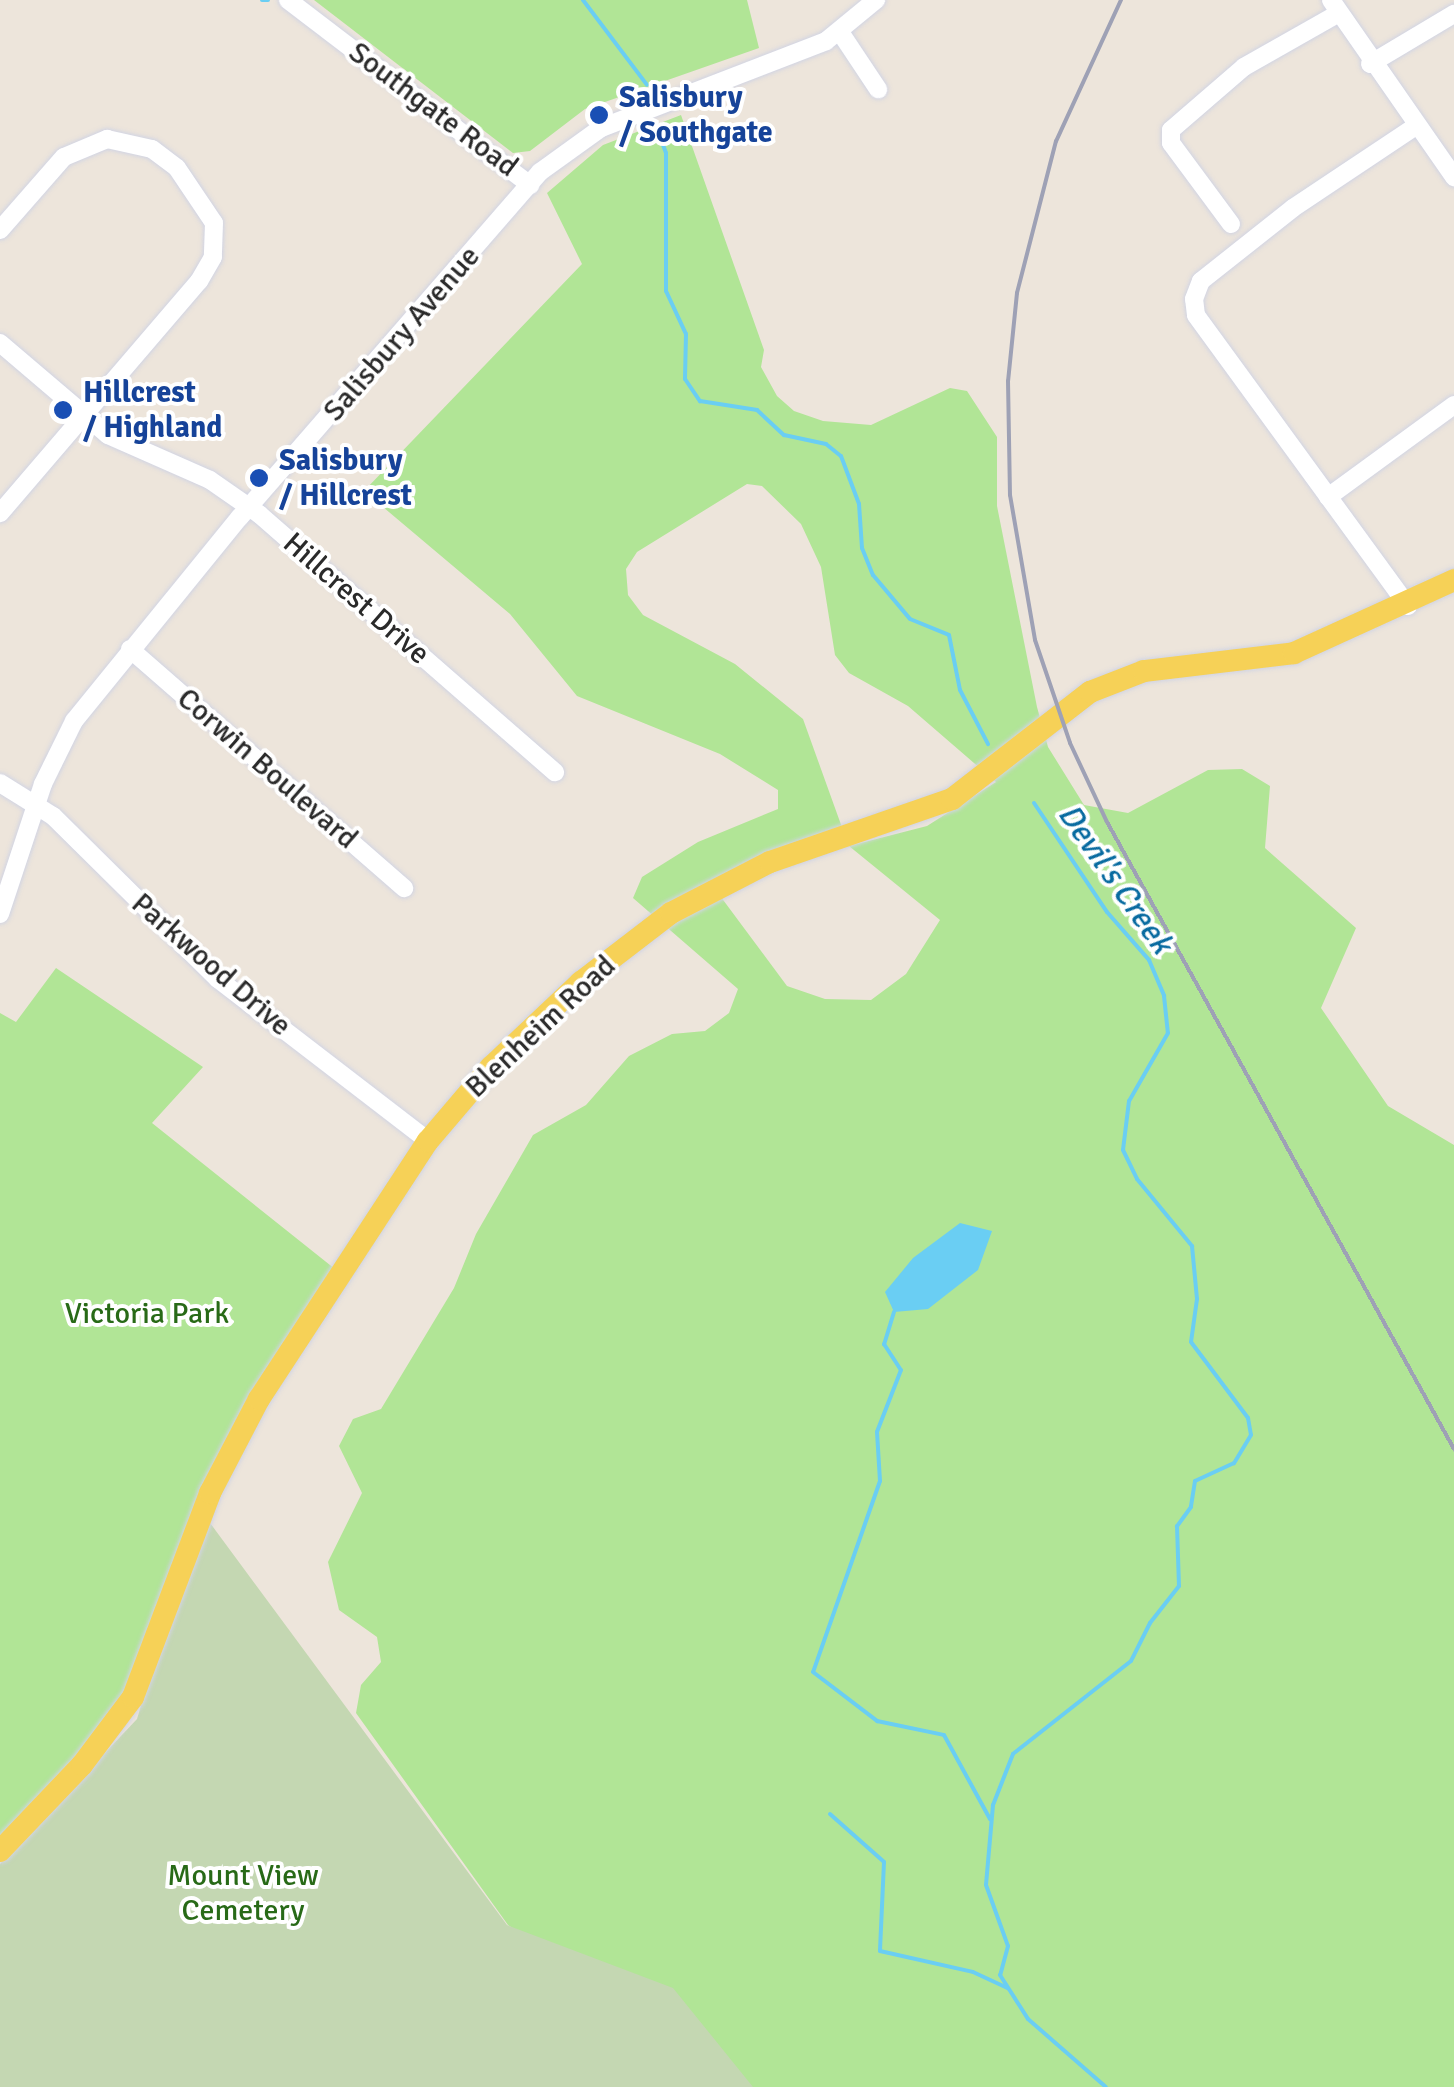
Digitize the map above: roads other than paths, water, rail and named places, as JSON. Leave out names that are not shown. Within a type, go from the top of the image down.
[{"type":"main road","name":"Blenheim Road","points":[[0,1851],[82,1765],[134,1697],[210,1493],[259,1398],[428,1141],[491,1067],[580,982],[672,913],[770,862],[952,799],[1059,712],[1114,681],[1187,664],[1294,653],[1413,604],[1454,580]]},
{"type":"main road","name":"Blenheim Road","points":[[1413,604],[1454,594]]},
{"type":"street","name":"Southgate Road","points":[[288,0],[530,185]]},
{"type":"street","name":"Salisbury Avenue","points":[[0,914],[37,803],[74,721],[250,507],[530,185],[564,150],[601,128],[840,32],[876,0]]},
{"type":"street","points":[[1231,224],[1170,143],[1171,130],[1244,68],[1335,7],[1370,64],[1454,177]]},
{"type":"street","points":[[1370,64],[1454,14]]},
{"type":"street","points":[[840,32],[878,89]]},
{"type":"street","points":[[1413,604],[1328,498],[1196,315],[1194,299],[1200,281],[1292,208],[1416,126]]},
{"type":"street","points":[[0,230],[64,158],[106,140],[152,149],[177,168],[214,223],[213,257],[199,281],[0,513]]},
{"type":"street","name":"Hillcrest Drive","points":[[0,342],[108,435],[210,480],[250,507],[555,772]]},
{"type":"street","points":[[1328,498],[1454,405]]},
{"type":"street","name":"Corwin Boulevard","points":[[130,649],[404,888]]},
{"type":"street","name":"Parkwood Drive","points":[[0,782],[37,803],[218,979],[428,1141]]},
{"type":"water","points":[[960,1223],[992,1231],[978,1270],[928,1309],[894,1312],[885,1292],[913,1258]]},
{"type":"waterway","points":[[262,0],[268,0]]},
{"type":"waterway","name":"Devil's Creek","points":[[583,0],[647,85]]},
{"type":"waterway","name":"Devil's Creek","points":[[658,132],[666,153],[666,291],[686,334],[685,379],[700,401],[757,410],[784,435],[826,444],[841,456],[859,504],[862,548],[873,575],[910,619],[949,635],[960,690],[988,744]]},
{"type":"waterway","name":"Devil's Creek","points":[[1034,803],[1107,912],[1149,960],[1164,996],[1168,1033],[1129,1101],[1123,1150],[1137,1179],[1192,1246],[1197,1299],[1191,1342],[1248,1418],[1251,1435],[1234,1463],[1195,1481],[1191,1507],[1177,1526],[1179,1586],[1150,1623],[1131,1661],[1013,1754],[993,1805],[986,1885],[1008,1946],[1000,1975],[1028,2019],[1106,2087]]},
{"type":"waterway","points":[[894,1312],[884,1344],[901,1370],[877,1432],[880,1481],[813,1672],[877,1721],[944,1735],[990,1819]]},
{"type":"waterway","points":[[830,1814],[884,1862],[880,1951],[973,1972],[1007,1988]]},
{"type":"railway","points":[[1121,0],[1056,141],[1017,293],[1008,381],[1010,495],[1035,640],[1070,743],[1107,822],[1454,1449]]},
{"type":"place","name":"Salisbury / Southgate","points":[[599,115]]},
{"type":"place","name":"Hillcrest / Highland","points":[[63,410]]},
{"type":"place","name":"Salisbury / Hillcrest","points":[[259,478]]},
{"type":"park label","name":"Victoria Park","points":[[147,1314]]},
{"type":"park label","name":"Mount View Cemetery","points":[[243,1893]]}]
